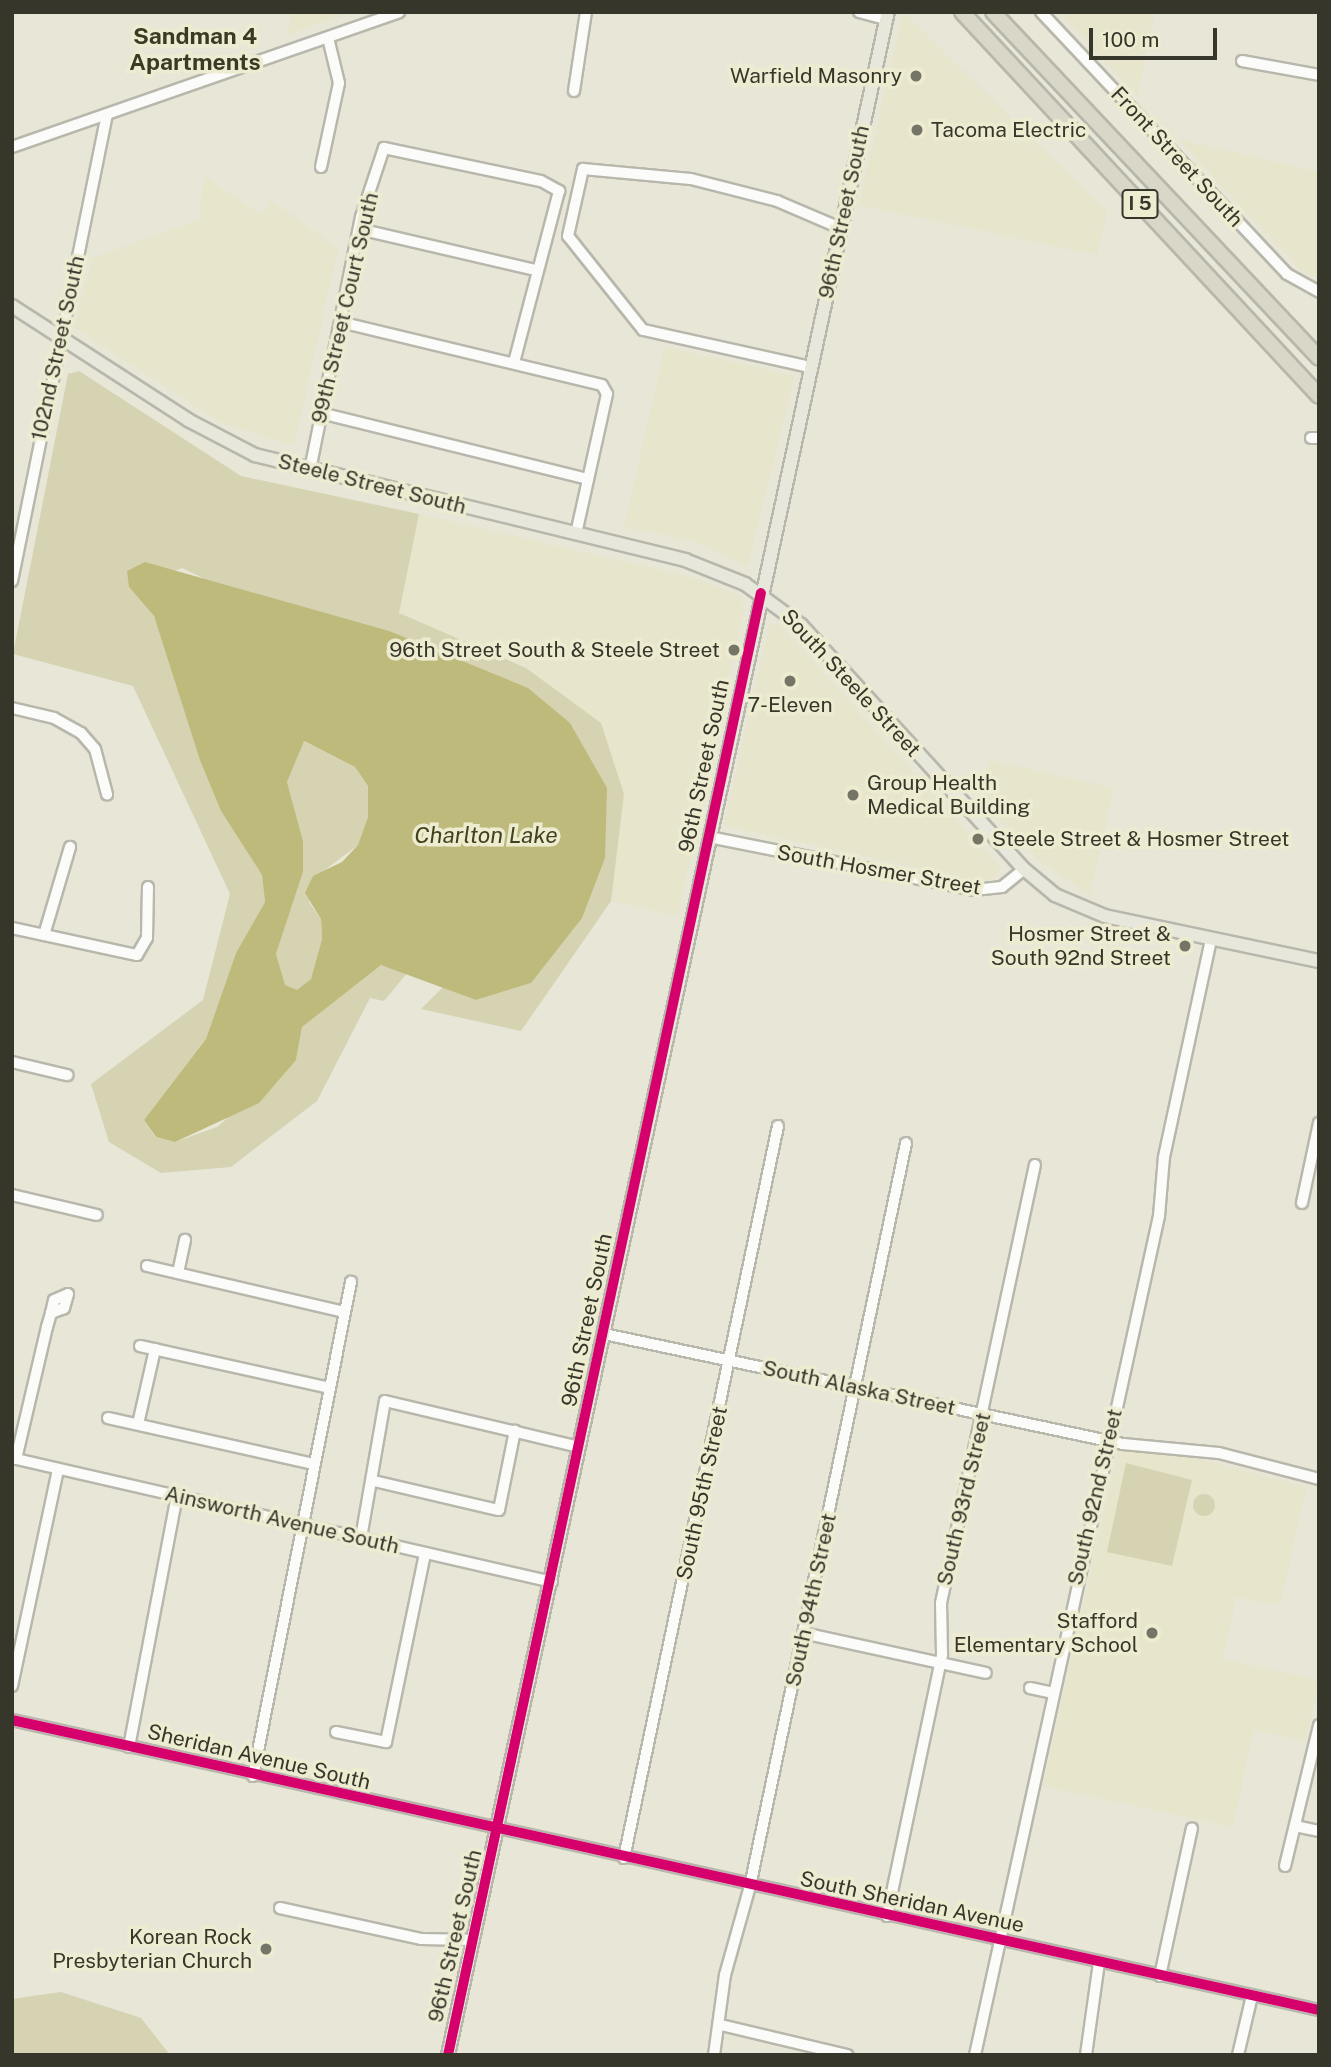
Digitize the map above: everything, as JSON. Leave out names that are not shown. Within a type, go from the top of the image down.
[{"type":"highway","name":"I 5","points":[[962,12],[1319,396]]},
{"type":"highway","name":"I 5","points":[[993,12],[1319,358]]},
{"type":"main road","name":"96th Street South","points":[[448,2055],[552,1582],[761,593],[887,16]]},
{"type":"main road","name":"Steele Street South","points":[[12,306],[224,441],[310,470],[701,565],[761,593]]},
{"type":"main road","name":"South Steele Street","points":[[761,593],[812,636],[1024,869]]},
{"type":"main road","points":[[1024,869],[1087,911],[1319,961]]},
{"type":"street","points":[[12,147],[399,12]]},
{"type":"street","points":[[574,92],[586,12]]},
{"type":"street","points":[[859,12],[887,16]]},
{"type":"street","name":"Front Street South","points":[[1041,12],[1287,274],[1319,292]]},
{"type":"street","points":[[321,167],[339,83],[328,38]]},
{"type":"street","points":[[1242,61],[1319,75]]},
{"type":"street","name":"102nd Street South","points":[[12,581],[107,115]]},
{"type":"street","name":"99th Street Court South","points":[[310,470],[359,229],[384,148],[399,146],[558,188],[551,241],[535,270]]},
{"type":"street","points":[[810,367],[643,330],[568,236],[583,169],[691,179],[778,201],[822,223],[840,228]]},
{"type":"street","points":[[359,229],[535,270],[513,362]]},
{"type":"street","points":[[340,322],[513,362],[606,389],[576,534]]},
{"type":"street","points":[[321,413],[588,478]]},
{"type":"street","points":[[12,708],[60,720],[81,733],[94,749],[107,794]]},
{"type":"street","name":"South Hosmer Street","points":[[709,837],[974,890],[1002,887],[1024,869]]},
{"type":"street","points":[[44,935],[70,847]]},
{"type":"street","points":[[12,928],[137,955],[147,938],[148,887]]},
{"type":"street","name":"South 92nd Street","points":[[975,2055],[1106,1440],[1159,1216],[1164,1157],[1211,939]]},
{"type":"street","points":[[12,1062],[66,1075]]},
{"type":"street","points":[[1302,1203],[1319,1123]]},
{"type":"street","name":"South 95th Street","points":[[624,1858],[778,1126]]},
{"type":"street","name":"South 94th Street","points":[[714,2055],[721,2025],[724,1975],[750,1886],[906,1143]]},
{"type":"street","name":"South 93rd Street","points":[[887,1916],[940,1663],[940,1603],[1035,1165]]},
{"type":"street","points":[[12,1195],[97,1215]]},
{"type":"street","points":[[178,1273],[185,1240]]},
{"type":"street","points":[[147,1266],[344,1312]]},
{"type":"street","points":[[253,1776],[305,1525],[313,1464],[351,1282]]},
{"type":"street","points":[[14,1458],[51,1313]]},
{"type":"street","name":"South Alaska Street","points":[[604,1334],[1106,1440],[1219,1453],[1319,1479]]},
{"type":"street","points":[[141,1346],[329,1388]]},
{"type":"street","points":[[138,1424],[155,1349]]},
{"type":"street","points":[[361,1538],[374,1481],[385,1401],[580,1447]]},
{"type":"street","points":[[108,1418],[313,1464]]},
{"type":"street","points":[[374,1481],[499,1510],[515,1432]]},
{"type":"street","name":"Ainsworth Avenue South","points":[[14,1458],[552,1582]]},
{"type":"street","points":[[12,1686],[58,1469]]},
{"type":"street","points":[[129,1747],[177,1496]]},
{"type":"street","points":[[336,1732],[386,1742],[425,1553]]},
{"type":"street","points":[[803,1633],[986,1673]]},
{"type":"street","points":[[1030,1688],[1053,1693]]},
{"type":"street","name":"Sheridan Avenue South","points":[[12,1720],[498,1832]]},
{"type":"street","points":[[1285,1866],[1318,1731]]},
{"type":"street","points":[[1295,1826],[1319,1831]]},
{"type":"street","points":[[1160,1976],[1192,1828]]},
{"type":"street","name":"South Sheridan Avenue","points":[[498,1832],[1319,2010]]},
{"type":"street","points":[[280,1908],[421,1939],[474,1940]]},
{"type":"street","points":[[1087,2055],[1099,1962]]},
{"type":"street","points":[[1238,2055],[1251,1996]]},
{"type":"street","points":[[721,2025],[847,2055]]},
{"type":"shaded area","points":[[292,12],[352,12],[287,35]]},
{"type":"shaded area","points":[[903,12],[1107,212],[1097,255],[859,205]]},
{"type":"shaded area","points":[[1059,12],[1155,12],[1137,95]]},
{"type":"shaded area","points":[[1178,139],[1319,172],[1319,279],[1300,269]]},
{"type":"shaded area","points":[[204,176],[261,215],[270,199],[338,249],[294,446],[221,423],[74,327],[92,258],[199,220]]},
{"type":"shaded area","points":[[665,347],[794,376],[748,566],[696,542],[624,527]]},
{"type":"shaded area","points":[[79,371],[241,476],[419,514],[399,613],[526,668],[601,723],[624,794],[611,901],[521,1031],[421,1009],[443,987],[476,1000],[531,983],[203,578],[182,568],[129,587],[154,616],[221,811],[262,875],[265,902],[236,953],[206,1039],[144,1120],[155,1137],[175,1142],[217,1127],[296,1060],[302,1027],[358,981],[381,965],[408,972],[384,1001],[370,998],[317,1101],[231,1167],[161,1173],[109,1142],[91,1084],[203,1000],[230,894],[133,686],[13,654],[68,374]]},
{"type":"shaded area","points":[[419,514],[688,576],[737,594],[744,607],[678,916],[611,901],[624,794],[399,613]]},
{"type":"shaded area","points":[[778,623],[1000,867],[995,878],[980,881],[724,826],[769,625]]},
{"type":"shaded area","points":[[303,741],[355,767],[368,786],[368,817],[358,845],[325,870],[309,902],[321,919],[322,939],[311,979],[297,991],[285,986],[276,954],[303,872],[303,841],[287,782]]},
{"type":"shaded area","points":[[989,760],[1114,788],[1090,895],[1040,861],[981,800]]},
{"type":"shaded area","name":"Stafford Elementary School","points":[[1118,1450],[1178,1454],[1306,1487],[1280,1606],[1236,1597],[1223,1659],[1319,1680],[1306,1741],[1253,1730],[1233,1827],[1043,1786]]},
{"type":"shaded area","points":[[1126,1463],[1192,1480],[1172,1566],[1107,1552]]},
{"type":"shaded area","points":[[1204,1494],[1212,1497],[1215,1505],[1212,1513],[1204,1516],[1196,1513],[1193,1505],[1196,1497]]},
{"type":"shaded area","points":[[61,1992],[141,2018],[170,2055],[12,2055],[12,1999]]},
{"type":"water","name":"Charlton Lake","points":[[145,562],[389,631],[528,688],[570,723],[607,788],[605,858],[582,918],[531,983],[476,1000],[381,965],[302,1027],[296,1060],[259,1103],[175,1142],[156,1137],[144,1120],[206,1039],[236,953],[265,902],[262,875],[221,811],[200,760],[154,616],[129,587],[127,571]],"holes":[[[304,741],[355,767],[368,786],[368,817],[358,845],[342,862],[313,876],[305,893],[321,919],[322,939],[311,979],[297,990],[285,985],[276,954],[303,872],[303,841],[287,782]]]},
{"type":"cycle path","points":[[448,2055],[761,593]]},
{"type":"cycle path","points":[[12,1720],[1319,2010]]},
{"type":"place","name":"Warfield Masonry","points":[[916,76]]},
{"type":"place","name":"Tacoma Electric","points":[[917,130]]},
{"type":"place","name":"96th Street South & Steele Street","points":[[734,650]]},
{"type":"place","name":"7-Eleven","points":[[790,681]]},
{"type":"place","name":"Group Health Medical Building","points":[[853,795]]},
{"type":"place","name":"Steele Street & Hosmer Street","points":[[978,839]]},
{"type":"place","name":"Hosmer Street & South 92nd Street","points":[[1185,946]]},
{"type":"place","name":"Stafford Elementary School","points":[[1152,1633]]},
{"type":"place","name":"Korean Rock Presbyterian Church","points":[[266,1949]]},
{"type":"district","name":"Sandman 4 Apartments","points":[[195,49]]}]
